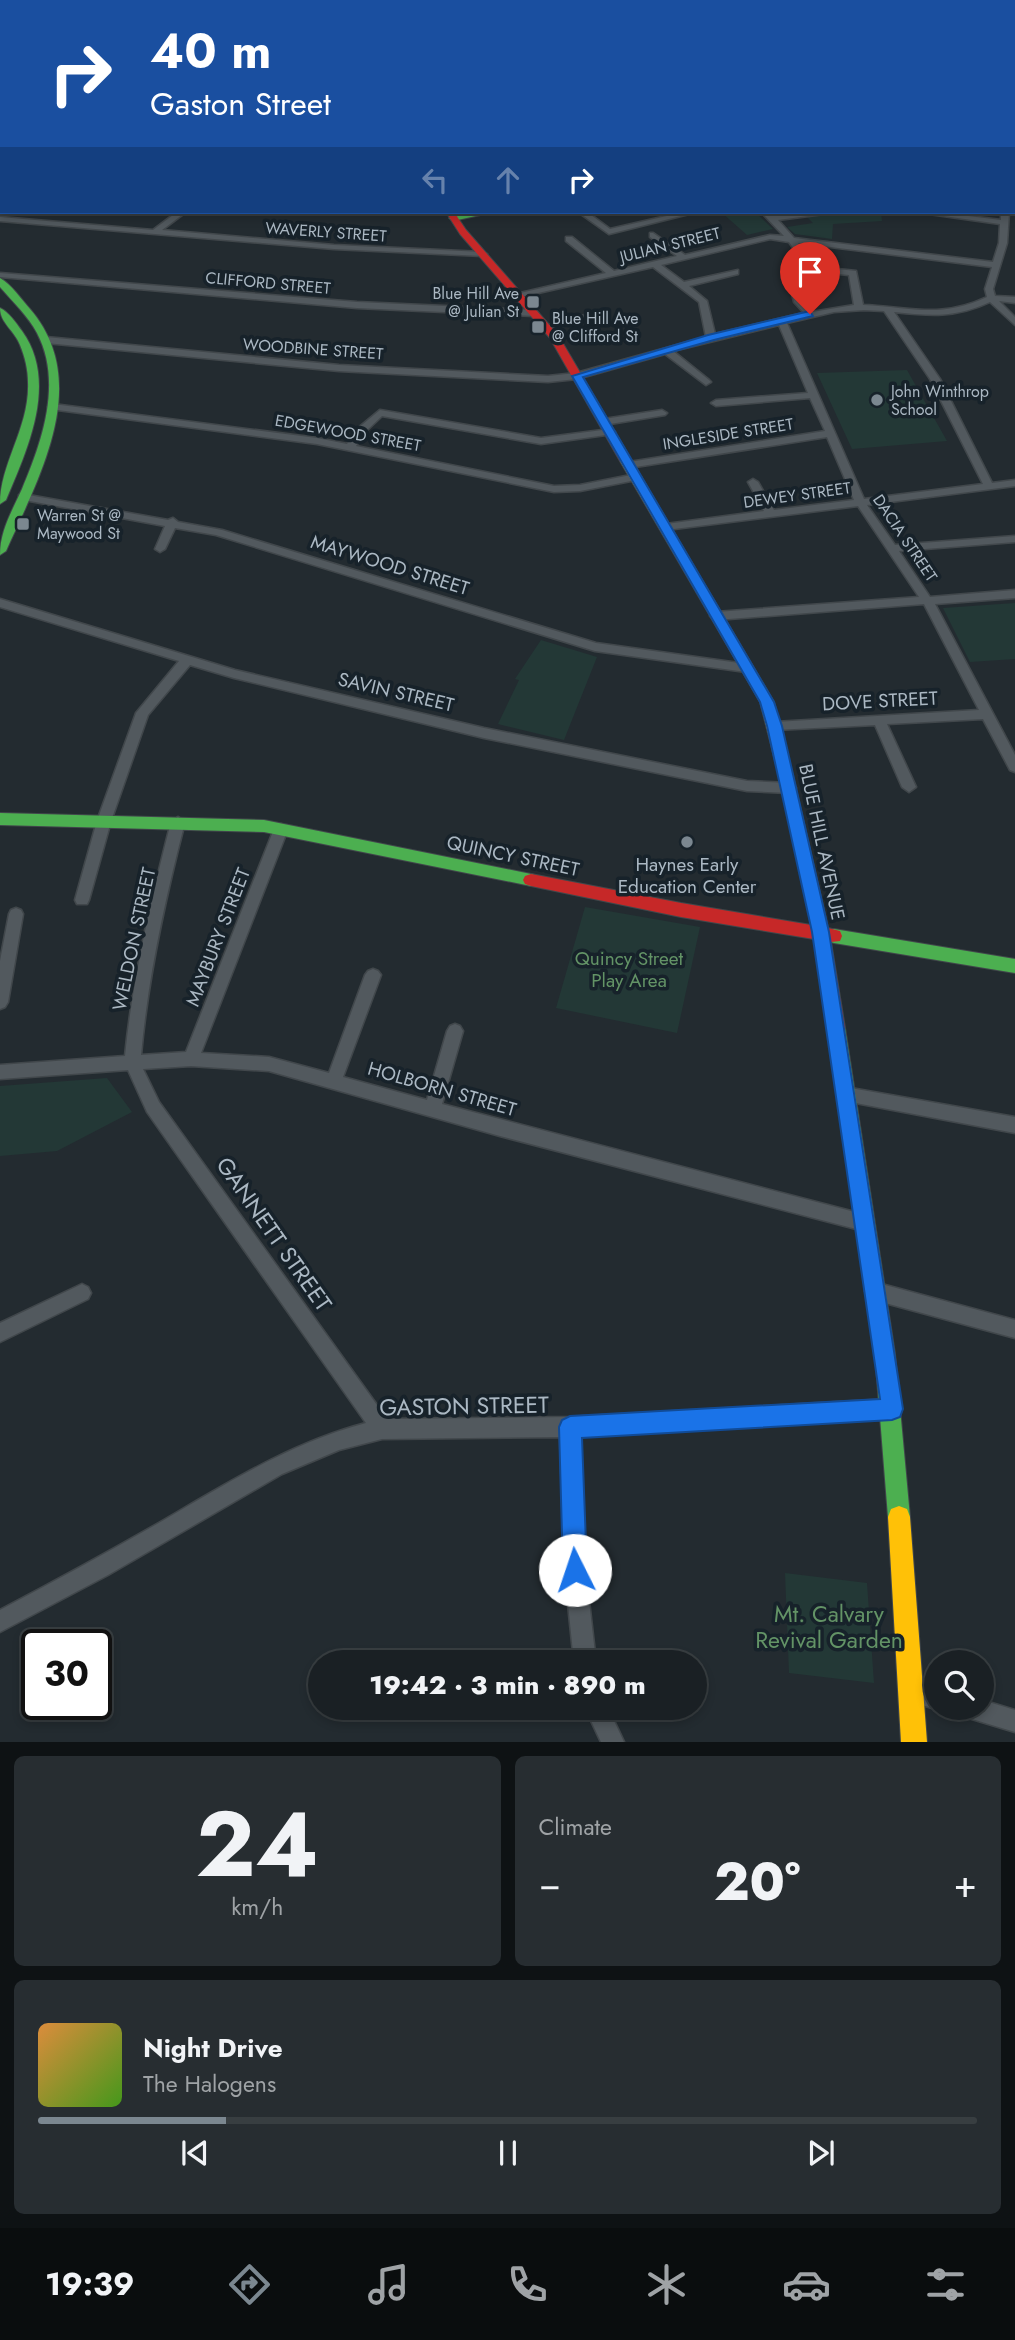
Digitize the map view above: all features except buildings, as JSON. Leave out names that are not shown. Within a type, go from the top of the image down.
[{"type":"main road","name":"BLUE HILL AVENUE","points":[[451,215],[546,327],[767,702],[775,726],[821,932],[892,1409],[914,1741]]},
{"type":"main road","points":[[0,281],[46,340],[53,370],[53,407],[47,436],[2,544]]},
{"type":"main road","points":[[0,311],[28,351],[33,395],[26,432],[0,500]]},
{"type":"main road","name":"QUINCY STREET","points":[[0,819],[248,824],[617,898],[1015,966]]},
{"type":"street","points":[[155,232],[179,214]]},
{"type":"street","points":[[585,214],[609,232],[685,214]]},
{"type":"street","points":[[769,215],[787,214]]},
{"type":"street","points":[[933,214],[1015,227]]},
{"type":"street","points":[[1004,214],[1003,243],[989,289],[991,298],[1015,322]]},
{"type":"street","points":[[769,215],[791,239],[805,268]]},
{"type":"street","name":"WAVERLY STREET","points":[[0,219],[346,248],[483,254]]},
{"type":"street","points":[[653,235],[683,257]]},
{"type":"street","points":[[569,239],[612,274]]},
{"type":"street","name":"JULIAN STREET","points":[[519,296],[757,239],[791,239],[995,265]]},
{"type":"street","points":[[654,264],[703,301],[711,338]]},
{"type":"street","points":[[805,268],[853,273],[859,307]]},
{"type":"street","points":[[805,268],[795,290],[798,302],[810,314]]},
{"type":"street","points":[[683,285],[735,272]]},
{"type":"street","name":"CLIFFORD STREET","points":[[0,275],[367,305],[534,313]]},
{"type":"street","points":[[991,298],[1015,300]]},
{"type":"street","name":"WOODBINE STREET","points":[[46,340],[339,368],[548,379],[577,376],[711,338],[810,314],[859,307],[939,314],[970,308],[991,298]]},
{"type":"street","points":[[887,309],[935,379],[989,486]]},
{"type":"street","points":[[546,327],[592,316]]},
{"type":"street","name":"DACIA STREET","points":[[782,321],[860,502],[927,600],[1015,767]]},
{"type":"street","points":[[666,350],[706,382]]},
{"type":"street","points":[[716,403],[815,395]]},
{"type":"street","name":"EDGEWOOD STREET","points":[[53,407],[349,447],[554,489],[580,488],[633,471]]},
{"type":"street","points":[[349,447],[366,425],[380,413],[541,441],[662,413]]},
{"type":"street","name":"INGLESIDE STREET","points":[[633,471],[832,433]]},
{"type":"street","points":[[753,482],[771,514]]},
{"type":"street","name":"DEWEY STREET","points":[[666,527],[1015,483]]},
{"type":"street","name":"MAYWOOD STREET","points":[[23,497],[173,521],[324,563],[595,647],[746,668]]},
{"type":"street","points":[[160,550],[173,521]]},
{"type":"street","points":[[893,548],[1015,539]]},
{"type":"street","points":[[716,616],[1015,594]]},
{"type":"street","name":"SAVIN STREET","points":[[0,603],[186,661],[484,733],[747,786],[789,788]]},
{"type":"street","points":[[82,900],[104,821],[142,713],[186,661]]},
{"type":"street","name":"DOVE STREET","points":[[775,726],[988,714]]},
{"type":"street","points":[[879,720],[909,787]]},
{"type":"street","name":"WELDON STREET","points":[[132,1063],[138,1003],[155,910],[178,822]]},
{"type":"street","name":"MAYBURY STREET","points":[[191,1059],[281,829]]},
{"type":"street","points":[[0,1002],[16,914]]},
{"type":"street","points":[[334,1081],[373,975]]},
{"type":"street","points":[[433,1108],[455,1031]]},
{"type":"street","name":"HOLBORN STREET","points":[[0,1072],[191,1059],[269,1064],[864,1222]]},
{"type":"street","name":"GANNETT STREET","points":[[132,1063],[153,1107],[382,1429]]},
{"type":"street","points":[[845,1094],[1015,1125]]},
{"type":"street","points":[[874,1291],[1015,1329]]},
{"type":"street","points":[[0,1333],[82,1293]]},
{"type":"street","name":"GASTON STREET","points":[[0,1621],[101,1568],[275,1467],[339,1440],[382,1429],[570,1427],[892,1409]]},
{"type":"street","points":[[570,1427],[571,1518],[578,1621],[583,1650]]},
{"type":"street","points":[[912,1692],[924,1695]]},
{"type":"street","points":[[994,1715],[1015,1721]]},
{"type":"street","points":[[602,1720],[613,1741]]},
{"type":"green space","points":[[723,214],[757,214],[773,229],[747,235]]},
{"type":"green space","points":[[881,214],[882,221],[833,224],[832,239],[795,234],[787,227],[813,223],[805,215]]},
{"type":"green space","points":[[907,370],[947,441],[852,449],[817,373]]},
{"type":"green space","points":[[1015,603],[1015,659],[970,662],[943,608]]},
{"type":"green space","points":[[541,640],[597,657],[564,740],[498,724],[519,680],[515,679]]},
{"type":"green space","name":"Quincy Street Play Area","points":[[585,907],[700,927],[677,1033],[556,1008]]},
{"type":"green space","points":[[107,1078],[132,1112],[57,1151],[0,1156],[0,1086]]},
{"type":"green space","name":"Mt. Calvary Revival Garden","points":[[785,1573],[867,1583],[874,1683],[789,1673]]},
{"type":"traffic: fast","points":[[453,218],[478,214]]},
{"type":"traffic: fast","points":[[0,281],[31,317],[46,341],[53,367],[54,394],[44,448],[0,551]]},
{"type":"traffic: fast","points":[[0,311],[26,346],[34,385],[23,444],[0,500]]},
{"type":"traffic: fast","points":[[0,819],[264,826],[531,880]]},
{"type":"traffic: fast","points":[[834,936],[1015,966]]},
{"type":"traffic: fast","points":[[836,1028],[885,1354],[899,1517]]},
{"type":"traffic: slow","points":[[626,461],[767,702],[786,776]]},
{"type":"traffic: slow","points":[[899,1517],[914,1742]]},
{"type":"traffic: jam","points":[[451,214],[463,232],[554,337],[626,461]]},
{"type":"traffic: jam","points":[[786,776],[821,932],[836,1028]]},
{"type":"traffic: jam","points":[[531,880],[681,910],[834,936]]},
{"type":"place","name":"Blue Hill Ave @ Julian St","points":[[533,302]]},
{"type":"place","name":"Blue Hill Ave @ Clifford St","points":[[538,327]]},
{"type":"place","name":"John Winthrop School","points":[[877,400]]},
{"type":"place","name":"Warren St @ Maywood St","points":[[23,524]]},
{"type":"place","name":"Haynes Early Education Center","points":[[687,842]]},
{"type":"route","points":[[575,1570],[571,1518],[570,1427],[892,1409],[821,932],[775,726],[767,702],[577,376],[711,338],[810,314]]}]
